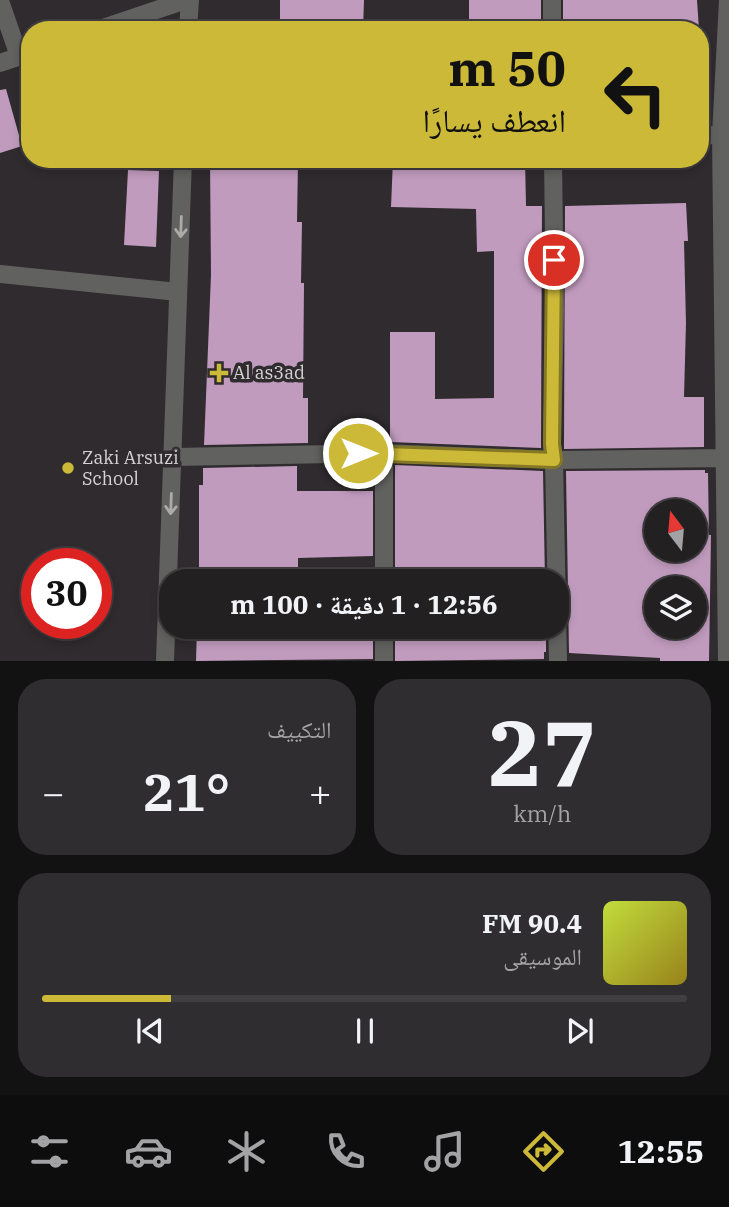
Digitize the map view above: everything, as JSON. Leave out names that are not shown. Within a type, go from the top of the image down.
[{"type":"street","points":[[124,21],[188,0],[188,21]]},
{"type":"street","points":[[552,0],[552,21]]},
{"type":"street","points":[[726,661],[725,134],[728,0]]},
{"type":"street","points":[[0,1],[21,47]]},
{"type":"street","points":[[0,63],[21,55]]},
{"type":"street","points":[[165,661],[183,168]]},
{"type":"street","points":[[553,168],[555,310],[552,444],[558,661]]},
{"type":"street","points":[[0,274],[178,292]]},
{"type":"street","points":[[173,457],[384,453],[554,460],[727,458]]},
{"type":"street","points":[[384,453],[384,569]]},
{"type":"street","points":[[384,639],[384,661]]},
{"type":"building","points":[[280,0],[364,0],[363,21],[280,21]]},
{"type":"building","points":[[469,0],[541,0],[541,21],[469,21]]},
{"type":"building","points":[[563,0],[697,0],[698,21],[563,21]]},
{"type":"building","points":[[6,89],[21,146],[0,153],[0,90]]},
{"type":"building","points":[[210,168],[298,168],[297,222],[302,222],[301,283],[304,283],[303,398],[308,398],[308,443],[204,445],[211,275]]},
{"type":"building","points":[[393,168],[525,168],[526,206],[542,206],[541,448],[390,442],[390,332],[435,332],[435,399],[494,398],[494,251],[477,252],[476,209],[391,207]]},
{"type":"building","points":[[128,170],[159,171],[156,247],[124,245]]},
{"type":"building","points":[[686,203],[688,241],[684,241],[684,397],[704,397],[704,447],[564,449],[565,206]]},
{"type":"building","points":[[395,465],[543,471],[545,569],[395,569]]},
{"type":"building","points":[[297,466],[297,491],[373,491],[373,556],[298,558],[298,569],[199,569],[199,485],[203,485],[203,468]]},
{"type":"building","points":[[705,470],[705,473],[708,473],[711,535],[709,661],[660,661],[660,658],[569,653],[566,471]]},
{"type":"building","points":[[197,639],[373,639],[373,659],[196,661]]},
{"type":"building","points":[[395,639],[546,639],[544,659],[395,661]]},
{"type":"place","name":"Al as3ad","points":[[219,373]]},
{"type":"place","name":"Zaki Arsuzi School","points":[[68,468]]},
{"type":"route","points":[[358,453],[554,460],[554,260]]}]
